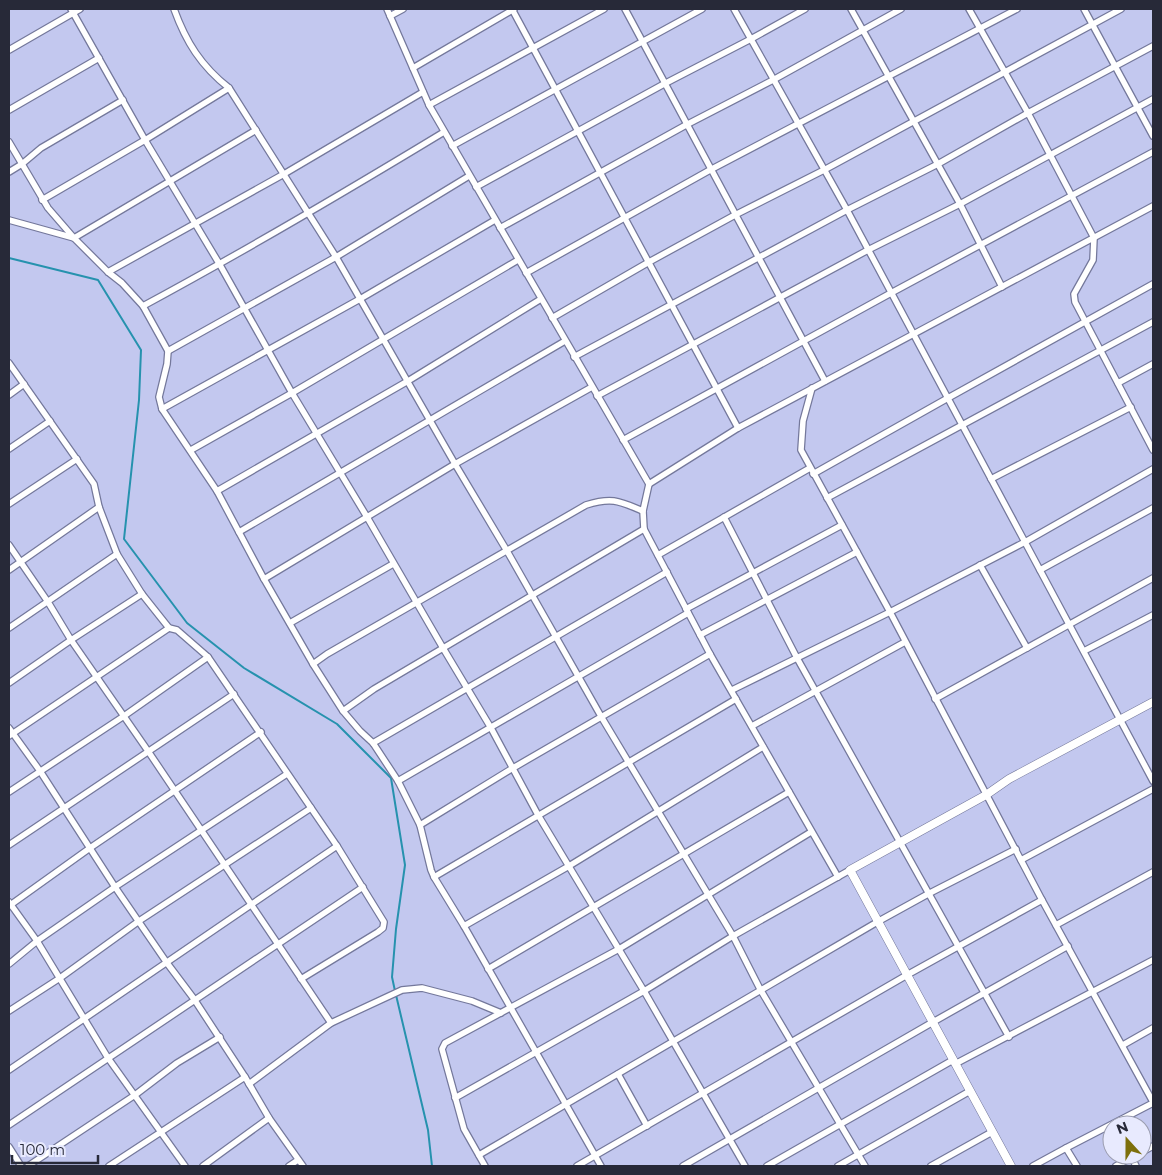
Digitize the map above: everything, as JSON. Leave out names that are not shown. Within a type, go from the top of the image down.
[{"type":"street","points":[[9,50],[72,11],[80,9]]},
{"type":"street","points":[[174,9],[193,51],[211,74],[229,88],[336,257],[455,464],[508,551],[628,763],[734,936],[760,989],[864,1166]]},
{"type":"street","points":[[387,9],[428,105],[649,484],[643,511],[644,529],[710,654],[838,877]]},
{"type":"street","points":[[390,16],[404,9]]},
{"type":"street","points":[[413,68],[513,9],[738,428]]},
{"type":"street","points":[[428,105],[604,9]]},
{"type":"street","points":[[625,9],[641,42],[825,381]]},
{"type":"street","points":[[452,146],[702,9]]},
{"type":"street","points":[[734,9],[914,334],[1153,781]]},
{"type":"street","points":[[476,187],[578,130],[805,9]]},
{"type":"street","points":[[851,9],[960,204],[1002,287]]},
{"type":"street","points":[[500,228],[901,9]]},
{"type":"street","points":[[969,9],[1028,113],[1094,238],[1093,260],[1074,294],[1075,302],[1153,450]]},
{"type":"street","points":[[526,273],[624,216],[1018,9]]},
{"type":"street","points":[[1084,9],[1153,136]]},
{"type":"street","points":[[552,318],[735,215],[824,170],[1120,9]]},
{"type":"street","points":[[72,11],[145,140],[196,223],[292,393],[341,472],[491,728],[538,815],[674,1041],[745,1166]]},
{"type":"street","points":[[574,356],[846,210],[938,164],[1153,46]]},
{"type":"street","points":[[9,110],[99,58]]},
{"type":"street","points":[[42,200],[229,88]]},
{"type":"street","points":[[108,272],[284,174],[423,92]]},
{"type":"street","points":[[9,172],[41,148],[123,100]]},
{"type":"street","points":[[597,396],[868,250],[960,204],[1153,100]]},
{"type":"street","points":[[9,220],[74,238],[256,130]]},
{"type":"street","points":[[143,306],[310,214],[444,132]]},
{"type":"street","points":[[9,142],[42,200],[74,238],[108,272],[122,283],[143,306],[168,351],[167,364],[159,397],[162,409],[217,491],[313,664],[344,710],[360,731],[373,743],[398,781],[420,825],[434,877],[601,1166]]},
{"type":"street","points":[[622,440],[1153,152]]},
{"type":"street","points":[[168,351],[336,257],[469,176]]},
{"type":"street","points":[[649,484],[738,428],[1153,206]]},
{"type":"street","points":[[162,409],[360,299],[495,220]]},
{"type":"street","points":[[191,450],[518,260]]},
{"type":"street","points":[[658,555],[724,517],[948,398],[1153,284]]},
{"type":"street","points":[[217,491],[408,381],[541,299]]},
{"type":"street","points":[[827,498],[1153,322]]},
{"type":"street","points":[[239,532],[565,341]]},
{"type":"street","points":[[9,363],[94,484],[99,507],[117,554],[142,594],[169,628],[177,630],[208,657],[337,846],[384,922],[383,928],[302,979]]},
{"type":"street","points":[[1118,383],[1153,364]]},
{"type":"street","points":[[9,395],[24,384]]},
{"type":"street","points":[[264,578],[455,464],[592,387]]},
{"type":"street","points":[[812,388],[803,420],[801,450],[890,612],[1042,900],[1153,1100],[1034,1166]]},
{"type":"street","points":[[991,479],[1131,407]]},
{"type":"street","points":[[9,450],[50,422]]},
{"type":"street","points":[[9,504],[77,459]]},
{"type":"street","points":[[732,690],[890,612],[1025,542],[1153,469]]},
{"type":"street","points":[[313,664],[327,654],[586,505],[602,500],[619,501],[643,511]]},
{"type":"street","points":[[9,570],[99,507]]},
{"type":"street","points":[[1040,570],[1153,508]]},
{"type":"street","points":[[724,517],[797,658],[1009,1037]]},
{"type":"street","points":[[398,781],[578,677],[752,573],[842,525]]},
{"type":"street","points":[[344,710],[374,689],[644,529]]},
{"type":"street","points":[[9,545],[48,602],[71,640],[331,1023]]},
{"type":"street","points":[[700,634],[857,552]]},
{"type":"street","points":[[9,628],[117,554]]},
{"type":"street","points":[[290,623],[394,564]]},
{"type":"street","points":[[980,565],[1027,648]]},
{"type":"street","points":[[373,743],[667,572]]},
{"type":"street","points":[[935,699],[1153,578]]},
{"type":"street","points":[[9,683],[142,594]]},
{"type":"street","points":[[1084,651],[1153,615]]},
{"type":"street","points":[[11,735],[169,628]]},
{"type":"street","points":[[752,726],[905,642]]},
{"type":"street","points":[[420,825],[513,768],[710,654]]},
{"type":"street","points":[[9,792],[124,716],[208,657]]},
{"type":"street","points":[[9,845],[234,694]]},
{"type":"street","points":[[434,877],[736,699]]},
{"type":"street","points":[[455,1098],[644,991],[734,936],[986,795],[1009,779],[1153,702]]},
{"type":"street","points":[[9,728],[11,735],[40,771],[115,887],[220,1037],[269,1118],[303,1166]]},
{"type":"street","points":[[185,1166],[108,1058],[37,941],[9,904],[261,732]]},
{"type":"street","points":[[464,926],[569,866],[763,747]]},
{"type":"street","points":[[9,964],[37,941],[115,887],[287,774]]},
{"type":"street","points":[[1021,860],[1153,789]]},
{"type":"street","points":[[488,969],[789,792]]},
{"type":"street","points":[[9,1011],[60,978],[139,921],[311,808]]},
{"type":"street","points":[[485,1166],[464,1129],[442,1049],[445,1043],[619,949],[811,832]]},
{"type":"street","points":[[9,1070],[337,846]]},
{"type":"street","points":[[479,1155],[879,921],[1016,849]]},
{"type":"street","points":[[850,870],[1011,1166]]},
{"type":"street","points":[[1056,924],[1153,872]]},
{"type":"street","points":[[9,1125],[363,887]]},
{"type":"street","points":[[577,1166],[907,975],[1042,900]]},
{"type":"street","points":[[683,1166],[818,1087],[1068,946]]},
{"type":"street","points":[[767,1166],[954,1062],[1009,1037],[1153,960]]},
{"type":"street","points":[[249,1084],[331,1023],[402,990],[422,988],[472,1001],[501,1013]]},
{"type":"street","points":[[1123,1044],[1153,1028]]},
{"type":"street","points":[[28,1166],[135,1094],[177,1063],[220,1037]]},
{"type":"street","points":[[618,1074],[647,1126]]},
{"type":"street","points":[[109,1166],[245,1077]]},
{"type":"street","points":[[838,1166],[970,1090]]},
{"type":"street","points":[[203,1166],[269,1118]]},
{"type":"street","points":[[931,1166],[992,1132]]},
{"type":"street","points":[[9,1147],[22,1166]]},
{"type":"street","points":[[1066,1148],[1077,1166]]},
{"type":"street","points":[[289,1166],[298,1160]]},
{"type":"waterway","points":[[9,258],[98,280],[141,350],[139,400],[124,539],[187,623],[244,668],[337,724],[391,778],[405,865],[396,929],[392,977],[395,991]]},
{"type":"waterway","points":[[396,995],[428,1130],[432,1166]]}]
